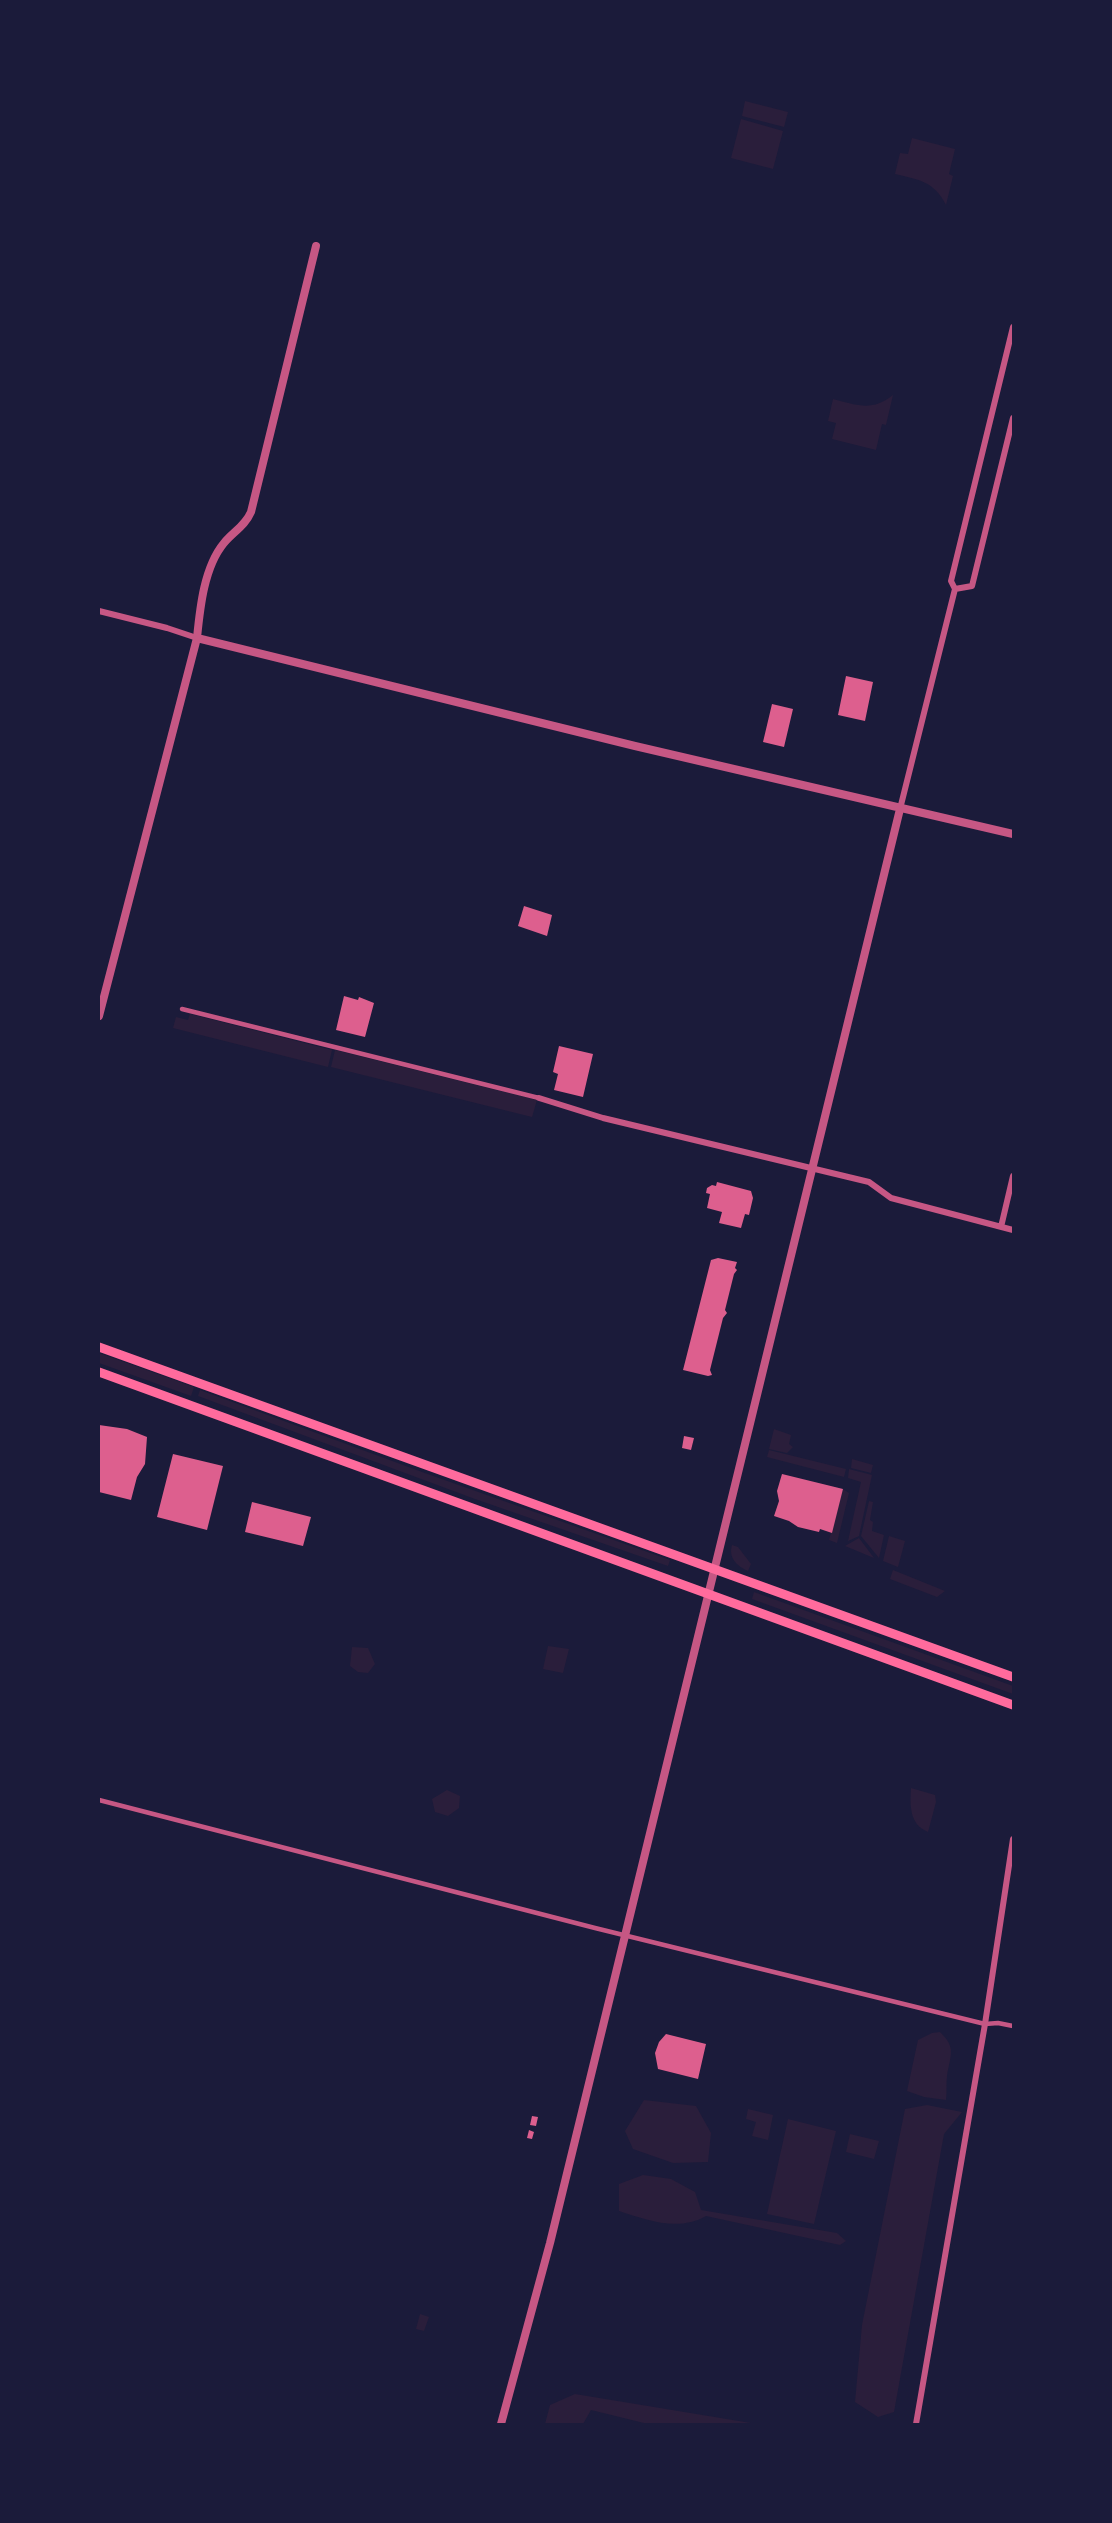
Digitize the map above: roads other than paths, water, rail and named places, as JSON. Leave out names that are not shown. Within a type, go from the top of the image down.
[{"type":"main road","points":[[99,1347],[1013,1677]]},
{"type":"main road","points":[[99,1372],[1013,1704]]},
{"type":"street","points":[[99,1016],[197,638],[201,604],[215,557],[223,544],[247,521],[251,512],[316,246]]},
{"type":"street","points":[[501,2424],[550,2243],[814,1167],[955,589],[951,581],[1013,327]]},
{"type":"street","points":[[955,589],[972,586],[1013,418]]},
{"type":"street","points":[[99,611],[197,638],[900,809],[1013,834]]},
{"type":"street","points":[[182,1010],[539,1098],[603,1118],[814,1167],[869,1182],[891,1198],[1013,1230]]},
{"type":"street","points":[[1001,1227],[1013,1176]]},
{"type":"street","points":[[99,1800],[625,1935],[985,2024],[998,2023],[1013,2026]]},
{"type":"street","points":[[916,2424],[985,2024],[1013,1839]]}]
